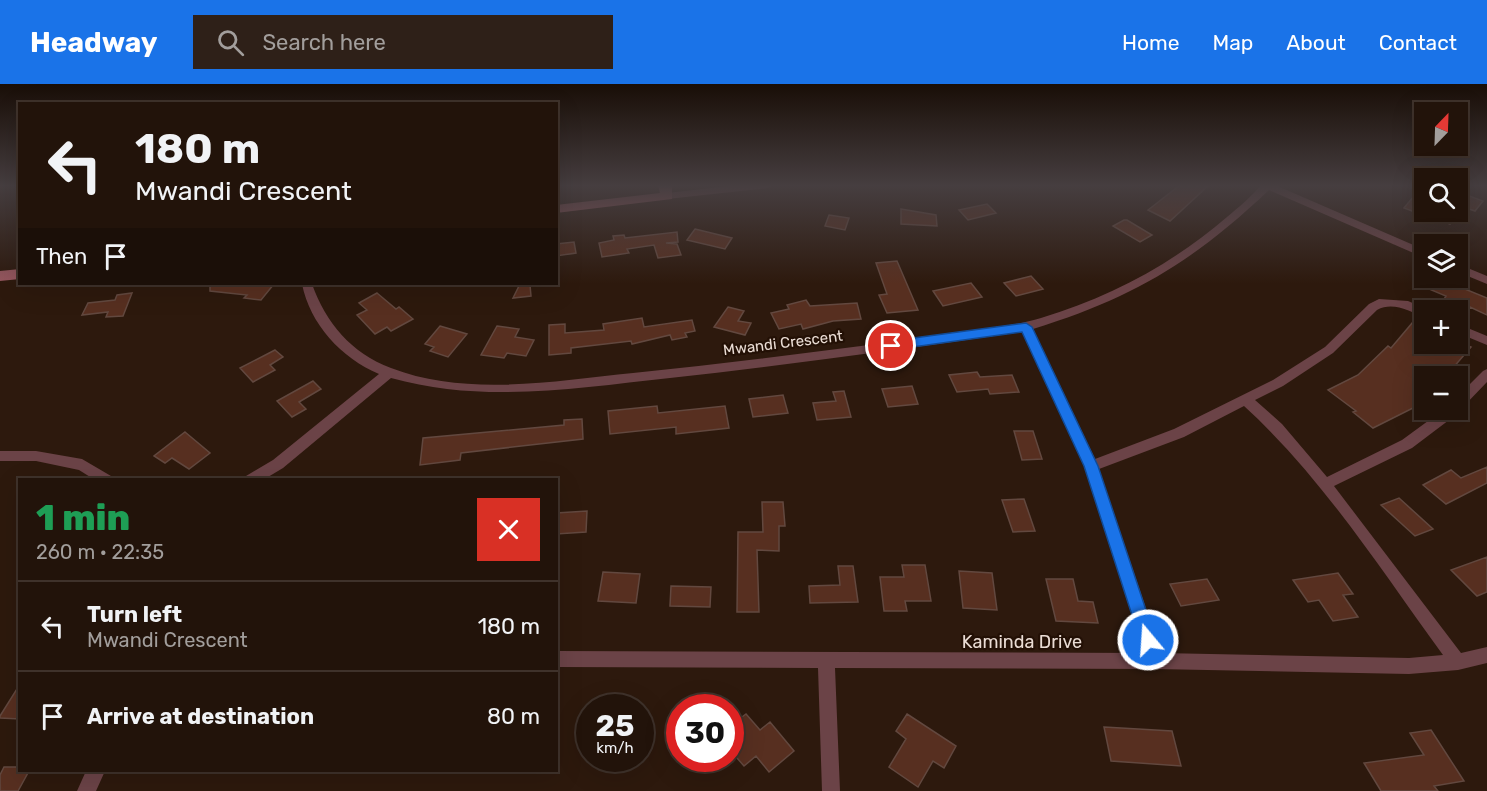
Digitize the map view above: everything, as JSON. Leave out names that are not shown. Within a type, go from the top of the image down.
[{"type":"main road","points":[[0,276],[18,274]]},
{"type":"street","name":"Mwandi Crescent","points":[[307,285],[321,321],[337,339],[360,357],[388,373],[449,385],[543,386],[734,367],[1026,327],[1056,318],[1125,290],[1185,256],[1228,218]]},
{"type":"street","points":[[1342,218],[1414,249]]},
{"type":"street","points":[[1468,272],[1487,280]]},
{"type":"street","points":[[1091,466],[1179,433],[1306,367],[1329,350],[1373,307],[1383,302],[1414,308]]},
{"type":"street","points":[[1026,327],[1091,466],[1155,661]]},
{"type":"street","points":[[1468,332],[1487,341]]},
{"type":"street","points":[[254,478],[278,464],[388,373]]},
{"type":"street","points":[[1468,394],[1487,374]]},
{"type":"street","points":[[1246,400],[1277,428],[1325,484],[1458,662]]},
{"type":"street","points":[[1325,484],[1407,444],[1439,420]]},
{"type":"street","points":[[0,456],[36,456],[82,465],[103,478]]},
{"type":"street","name":"Kaminda Drive","points":[[558,659],[1155,661],[1409,666],[1458,662],[1487,655]]},
{"type":"street","points":[[826,661],[831,791]]},
{"type":"street","points":[[86,791],[96,772]]},
{"type":"building","points":[[828,218],[849,218],[845,230],[825,226]]},
{"type":"building","points":[[901,218],[936,218],[937,226],[901,224]]},
{"type":"building","points":[[1124,220],[1152,235],[1140,242],[1113,226]]},
{"type":"building","points":[[695,229],[732,238],[725,249],[687,240]]},
{"type":"building","points":[[677,232],[678,242],[666,243],[677,244],[681,255],[658,258],[654,245],[627,249],[629,253],[602,257],[599,243],[614,240],[613,236],[624,235],[625,238]]},
{"type":"building","points":[[574,242],[576,253],[558,256],[558,244]]},
{"type":"building","points":[[897,261],[918,310],[887,313],[879,295],[887,294],[876,263]]},
{"type":"building","points":[[1031,276],[1043,289],[1016,296],[1004,283]]},
{"type":"building","points":[[971,283],[982,297],[943,306],[933,291]]},
{"type":"building","points":[[210,285],[273,285],[261,300],[244,298],[247,295],[210,291]]},
{"type":"building","points":[[530,285],[531,296],[513,298],[519,286]]},
{"type":"building","points":[[1462,288],[1487,298],[1487,315],[1470,307],[1468,310],[1468,300],[1444,300],[1446,296],[1429,289]]},
{"type":"building","points":[[132,293],[123,316],[106,317],[108,312],[82,315],[88,303],[115,300],[117,295]]},
{"type":"building","points":[[377,293],[396,309],[399,307],[413,319],[391,331],[387,327],[375,334],[357,315],[367,310],[359,303]]},
{"type":"building","points":[[806,300],[810,306],[857,303],[861,319],[833,321],[803,329],[801,324],[779,329],[771,313],[789,309],[787,305]]},
{"type":"building","points":[[728,307],[744,311],[738,321],[751,323],[745,335],[714,327]]},
{"type":"building","points":[[642,318],[644,327],[692,320],[695,331],[685,333],[687,337],[672,340],[670,335],[632,344],[631,341],[571,348],[571,353],[549,355],[549,325],[565,324],[565,333],[604,330],[603,324]]},
{"type":"building","points":[[1413,322],[1414,354],[1465,354],[1455,366],[1414,366],[1414,408],[1373,428],[1353,412],[1356,411],[1328,390],[1358,375],[1388,346],[1391,348]]},
{"type":"building","points":[[440,326],[467,334],[448,357],[430,351],[434,347],[425,344]]},
{"type":"building","points":[[497,326],[519,329],[515,337],[534,340],[526,356],[507,353],[504,358],[481,355]]},
{"type":"building","points":[[275,350],[283,357],[270,365],[275,370],[253,382],[240,368]]},
{"type":"building","points":[[977,372],[980,377],[1012,375],[1019,392],[990,394],[988,389],[957,392],[949,375]]},
{"type":"building","points":[[313,381],[321,389],[299,402],[306,409],[292,417],[277,401]]},
{"type":"building","points":[[912,386],[918,404],[888,407],[882,389]]},
{"type":"building","points":[[844,391],[851,417],[817,420],[813,403],[836,401],[833,392]]},
{"type":"building","points":[[783,395],[788,413],[753,417],[749,399]]},
{"type":"building","points":[[657,406],[658,413],[725,406],[729,428],[676,434],[676,427],[610,434],[608,411]]},
{"type":"building","points":[[582,419],[583,439],[461,453],[460,460],[420,465],[423,438],[564,425],[564,420]]},
{"type":"building","points":[[1014,431],[1033,431],[1042,459],[1022,460]]},
{"type":"building","points":[[185,432],[210,453],[189,469],[172,458],[165,463],[154,456]]},
{"type":"building","points":[[1487,467],[1487,483],[1446,504],[1423,485],[1451,470],[1461,478]]},
{"type":"building","points":[[1399,498],[1433,529],[1415,536],[1381,505]]},
{"type":"building","points":[[1024,499],[1035,531],[1013,532],[1002,500]]},
{"type":"building","points":[[762,502],[783,502],[785,526],[779,526],[779,551],[757,550],[759,612],[737,612],[738,532],[763,532]]},
{"type":"building","points":[[587,511],[586,532],[558,534],[558,513]]},
{"type":"building","points":[[1487,557],[1487,592],[1477,596],[1451,570]]},
{"type":"building","points":[[902,565],[925,565],[931,601],[905,601],[907,611],[884,611],[880,577],[904,577]]},
{"type":"building","points":[[838,566],[853,566],[858,602],[810,603],[809,586],[840,585]]},
{"type":"building","points":[[959,571],[992,573],[997,610],[963,608]]},
{"type":"building","points":[[603,572],[640,574],[636,603],[598,601]]},
{"type":"building","points":[[1338,573],[1353,594],[1343,595],[1358,617],[1333,621],[1319,600],[1308,602],[1293,580]]},
{"type":"building","points":[[1046,579],[1073,579],[1078,601],[1093,602],[1098,623],[1056,621]]},
{"type":"building","points":[[1207,579],[1219,600],[1181,606],[1170,584]]},
{"type":"building","points":[[671,586],[711,587],[710,607],[670,606]]},
{"type":"building","points":[[18,687],[18,719],[0,718]]},
{"type":"building","points":[[746,714],[760,730],[770,722],[794,751],[769,772],[756,756],[744,766],[744,716]]},
{"type":"building","points":[[907,714],[956,746],[944,768],[933,761],[918,787],[889,767],[906,739],[896,731]]},
{"type":"building","points":[[1104,727],[1172,731],[1181,766],[1111,761]]},
{"type":"building","points":[[1431,730],[1464,781],[1434,786],[1438,791],[1381,791],[1364,763],[1424,755],[1410,733]]},
{"type":"building","points":[[4,767],[18,767],[18,772],[28,772],[18,791],[0,791],[0,775]]},
{"type":"route","points":[[891,346],[1026,327],[1091,466],[1148,640]]}]
